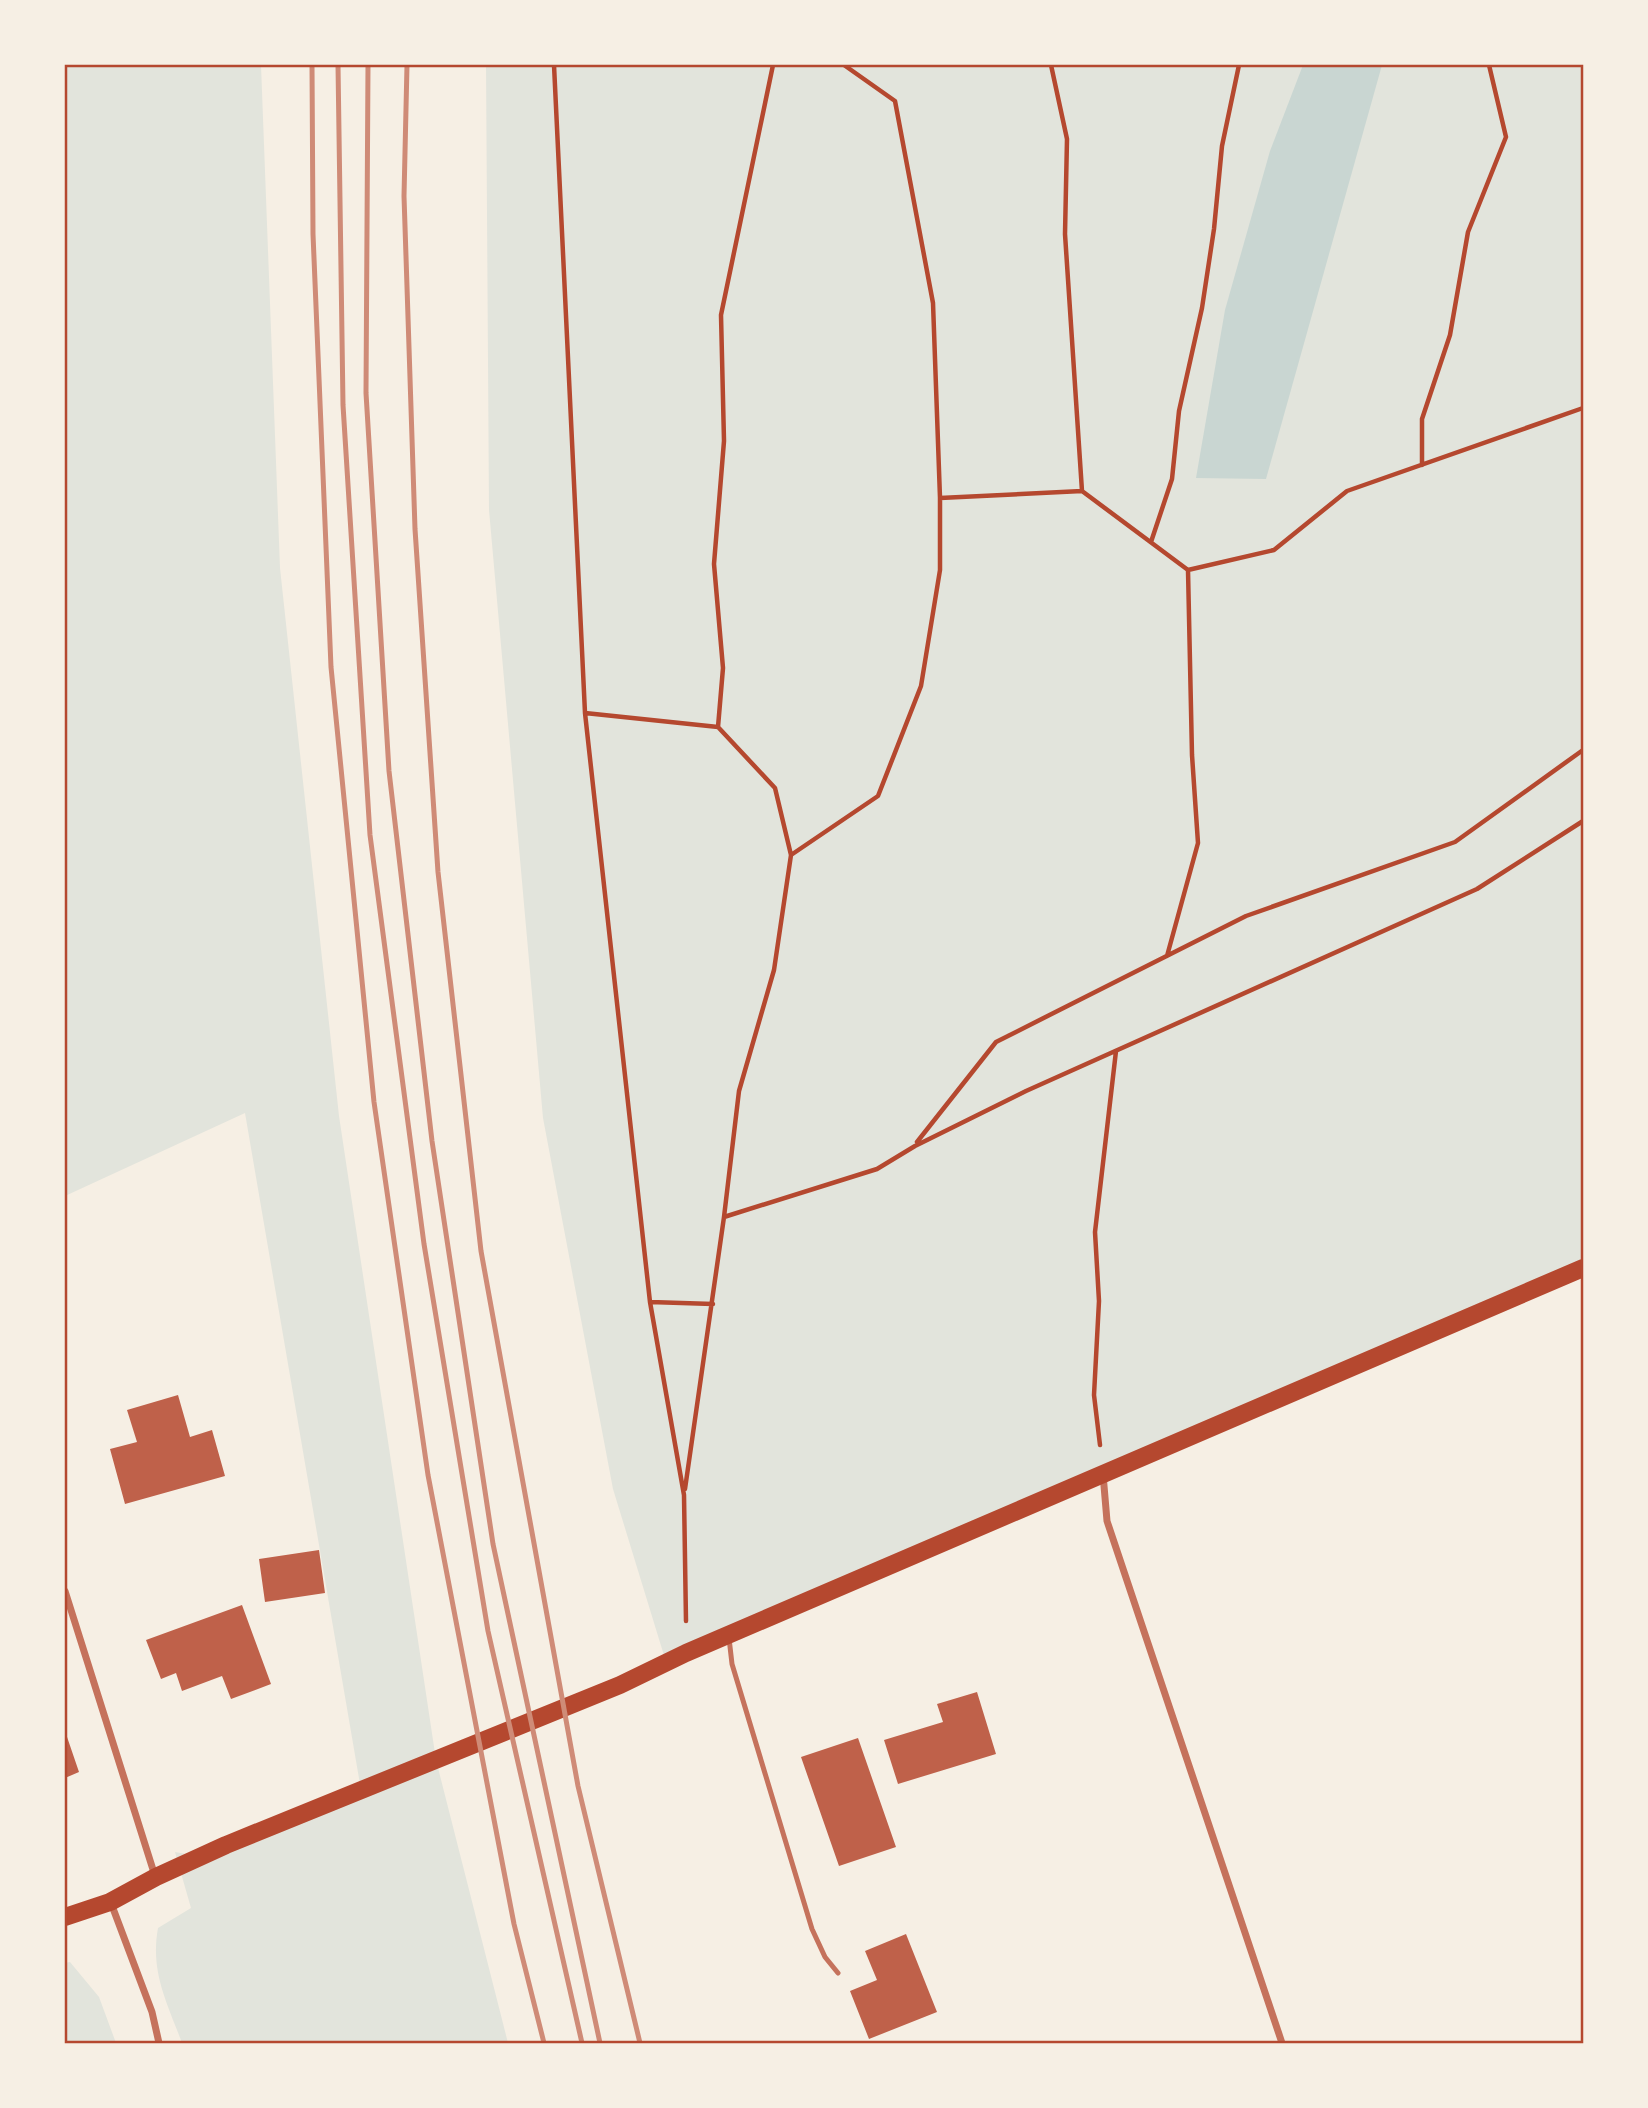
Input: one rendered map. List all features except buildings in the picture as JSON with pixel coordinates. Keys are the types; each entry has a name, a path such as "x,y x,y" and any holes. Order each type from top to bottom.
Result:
{"main road":[{"path":"65,1917 110,1902 156,1877 270,1826 620,1685 686,1653 1583,1268"}],"street":[{"path":"1103,1474 1107,1521 1282,2043"},
{"path":"65,1591 156,1877"},
{"path":"110,1902 152,2012 159,2043"}],"lane":[{"path":"728,1635 732,1664 812,1929 825,1957 838,1973"}],"path":[{"path":"554,65 585,713 650,1302 684,1495 686,1653"},
{"path":"718,727 723,668 714,564 724,441 721,315 774,65"},
{"path":"791,855 878,796 921,686 940,570 933,303 895,102 844,65"},
{"path":"1051,65 1067,139 1065,234 1082,491"},
{"path":"1151,542 1172,479 1180,411 1208,268 1222,146 1239,65"},
{"path":"1422,466 1422,419 1450,335 1468,232 1506,137 1489,65"},
{"path":"1188,570 1274,550 1347,491 1583,408"},
{"path":"940,498 1082,491 1188,570"},
{"path":"1167,956 1198,843 1192,755 1188,570"},
{"path":"585,713 718,727 775,788 791,855 774,970 739,1091 713,1304 684,1495"},
{"path":"915,1146 996,1042 1246,916 1455,842 1583,750"},
{"path":"724,1217 877,1169 915,1146 1116,1051 1477,889 1583,821"},
{"path":"1103,1474 1094,1395 1098,1301 1095,1232 1116,1051"},
{"path":"650,1302 713,1304"}],"shaded area":[{"path":"65,65 261,65 280,568 339,1116 436,1760 508,2043 182,2043 161,1987 156,1959 158,1928 191,1908 175,1852 203,1857 361,1790 245,1113 65,1196"},
{"path":"486,65 1583,65 1583,1268 666,1662 613,1489 543,1118 489,510"},
{"path":"1303,65 1382,65 1266,479 1196,478 1225,310 1270,151"},
{"path":"70,1962 99,1997 116,2043 65,2043 65,1963"}],"railway":[{"path":"312,65 313,234 331,667 374,1102 428,1475 514,1924 544,2043"},
{"path":"338,65 343,405 370,835 424,1244 488,1631 582,2043"},
{"path":"368,65 366,393 389,771 432,1141 493,1544 600,2043"},
{"path":"407,65 404,196 415,529 438,872 481,1251 578,1786 640,2043"}]}
